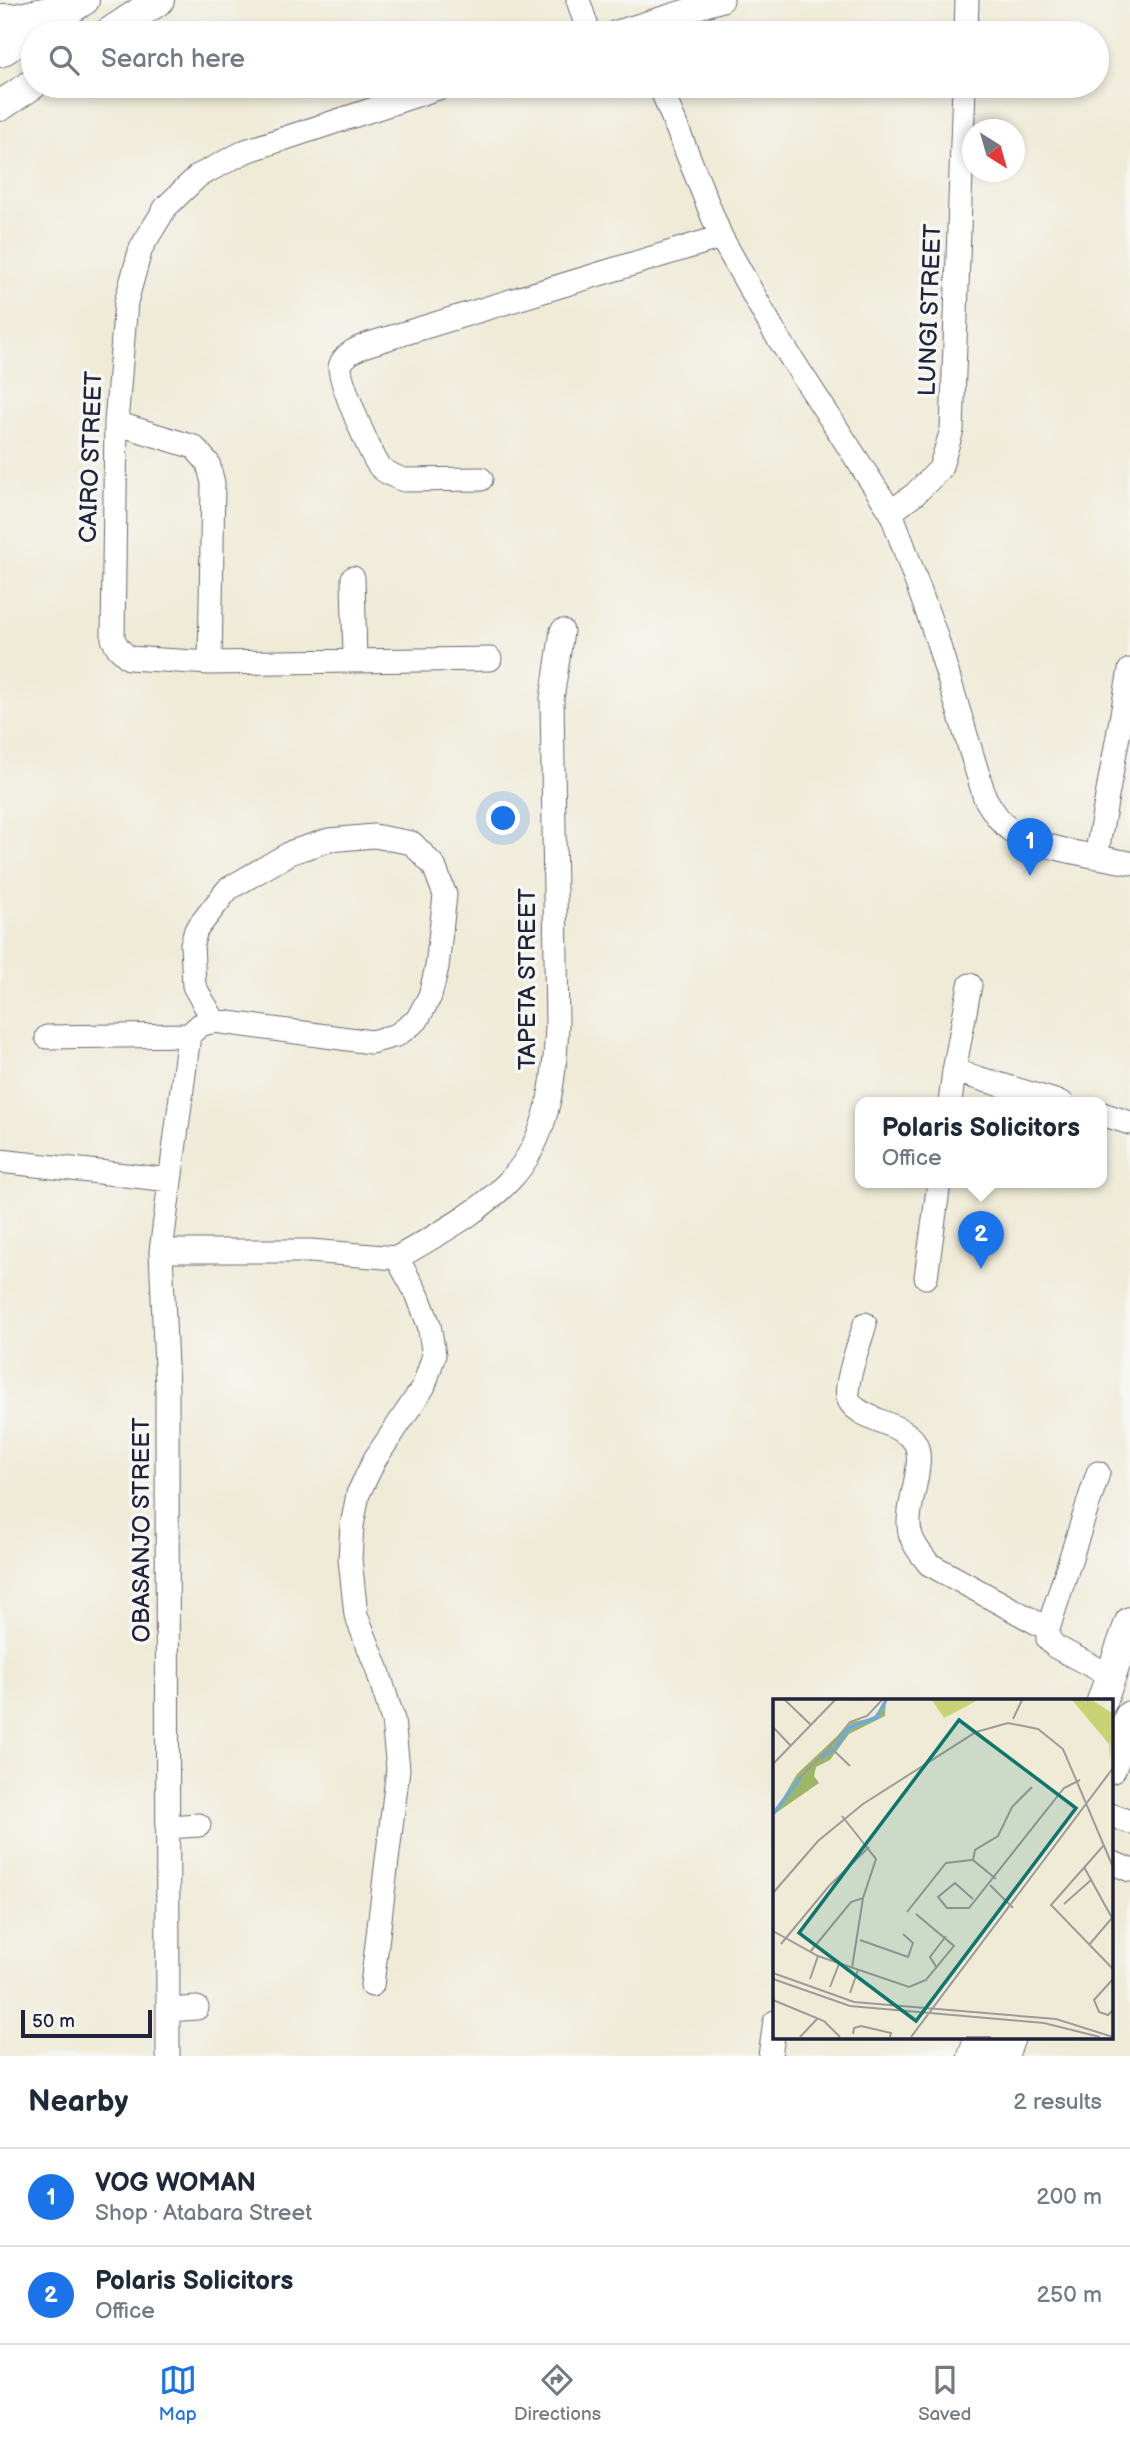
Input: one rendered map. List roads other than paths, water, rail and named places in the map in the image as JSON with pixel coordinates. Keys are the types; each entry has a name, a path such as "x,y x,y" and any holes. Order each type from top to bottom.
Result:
{"main road":[{"path":"127,21 159,0"},
{"path":"0,19 16,19 79,3"},
{"path":"50,21 79,3"},
{"path":"0,52 21,39"},
{"path":"0,106 21,91"},
{"path":"1107,1689 1130,1622"},
{"path":"1119,1761 1130,1716"},
{"path":"973,2056 980,2038"},
{"path":"1003,2056 1010,2038"}],"street":[{"path":"578,0 585,21"},
{"path":"664,21 722,0"},
{"path":"966,21 967,0"},
{"name":"CAIRO STREET","path":"407,98 246,151 198,176 166,207 141,248 126,302 116,423 113,639 129,658 210,663 491,659"},
{"path":"665,98 721,237 775,333 891,512 936,636 985,798 996,816 1013,832 1054,847 1130,863"},
{"name":"LUNGI STREET","path":"891,512 915,494 940,468 951,430 964,98"},
{"path":"481,479 404,480 391,476 378,466 342,383 340,368 344,359 356,349 369,344 721,237"},
{"path":"116,423 194,447 208,463 213,484 210,663"},
{"path":"353,578 355,661"},
{"name":"TAPETA STREET","path":"397,1258 467,1217 510,1181 530,1151 546,1115 555,1074 557,1024 552,699 562,631"},
{"path":"1096,856 1128,696 1130,670"},
{"path":"47,1037 189,1035 200,1025 214,1021 370,1041 397,1035 418,1020 430,996 445,895 434,866 412,843 374,836 329,840 292,852 228,889 196,930 192,944 194,986 214,1021"},
{"path":"951,1097 970,985"},
{"name":"OBASANJO STREET","path":"168,2056 167,1390 161,1251 189,1035"},
{"path":"954,1071 1042,1097"},
{"path":"1107,1116 1130,1123"},
{"path":"0,1161 170,1181"},
{"path":"926,1277 938,1188"},
{"path":"161,1251 310,1251 397,1258 418,1296 429,1325 434,1355 424,1386 375,1460 358,1494 352,1526 351,1559 356,1615 377,1668 393,1720 398,1769 372,1985"},
{"path":"865,1324 848,1386 848,1398 854,1408 913,1438 919,1451 909,1526 915,1547 929,1564 1048,1629"},
{"path":"1098,1474 1048,1629 1048,1639 1107,1689"},
{"path":"1112,1815 1130,1822"},
{"path":"167,1826 199,1825"},
{"path":"1112,1863 1130,1870"},
{"path":"168,2010 197,2008"},
{"path":"770,2056 773,2036"}],"place":[{"name":"VOG WOMAN","path":"1030,876"},
{"name":"Polaris Solicitors","path":"981,1269"}]}
